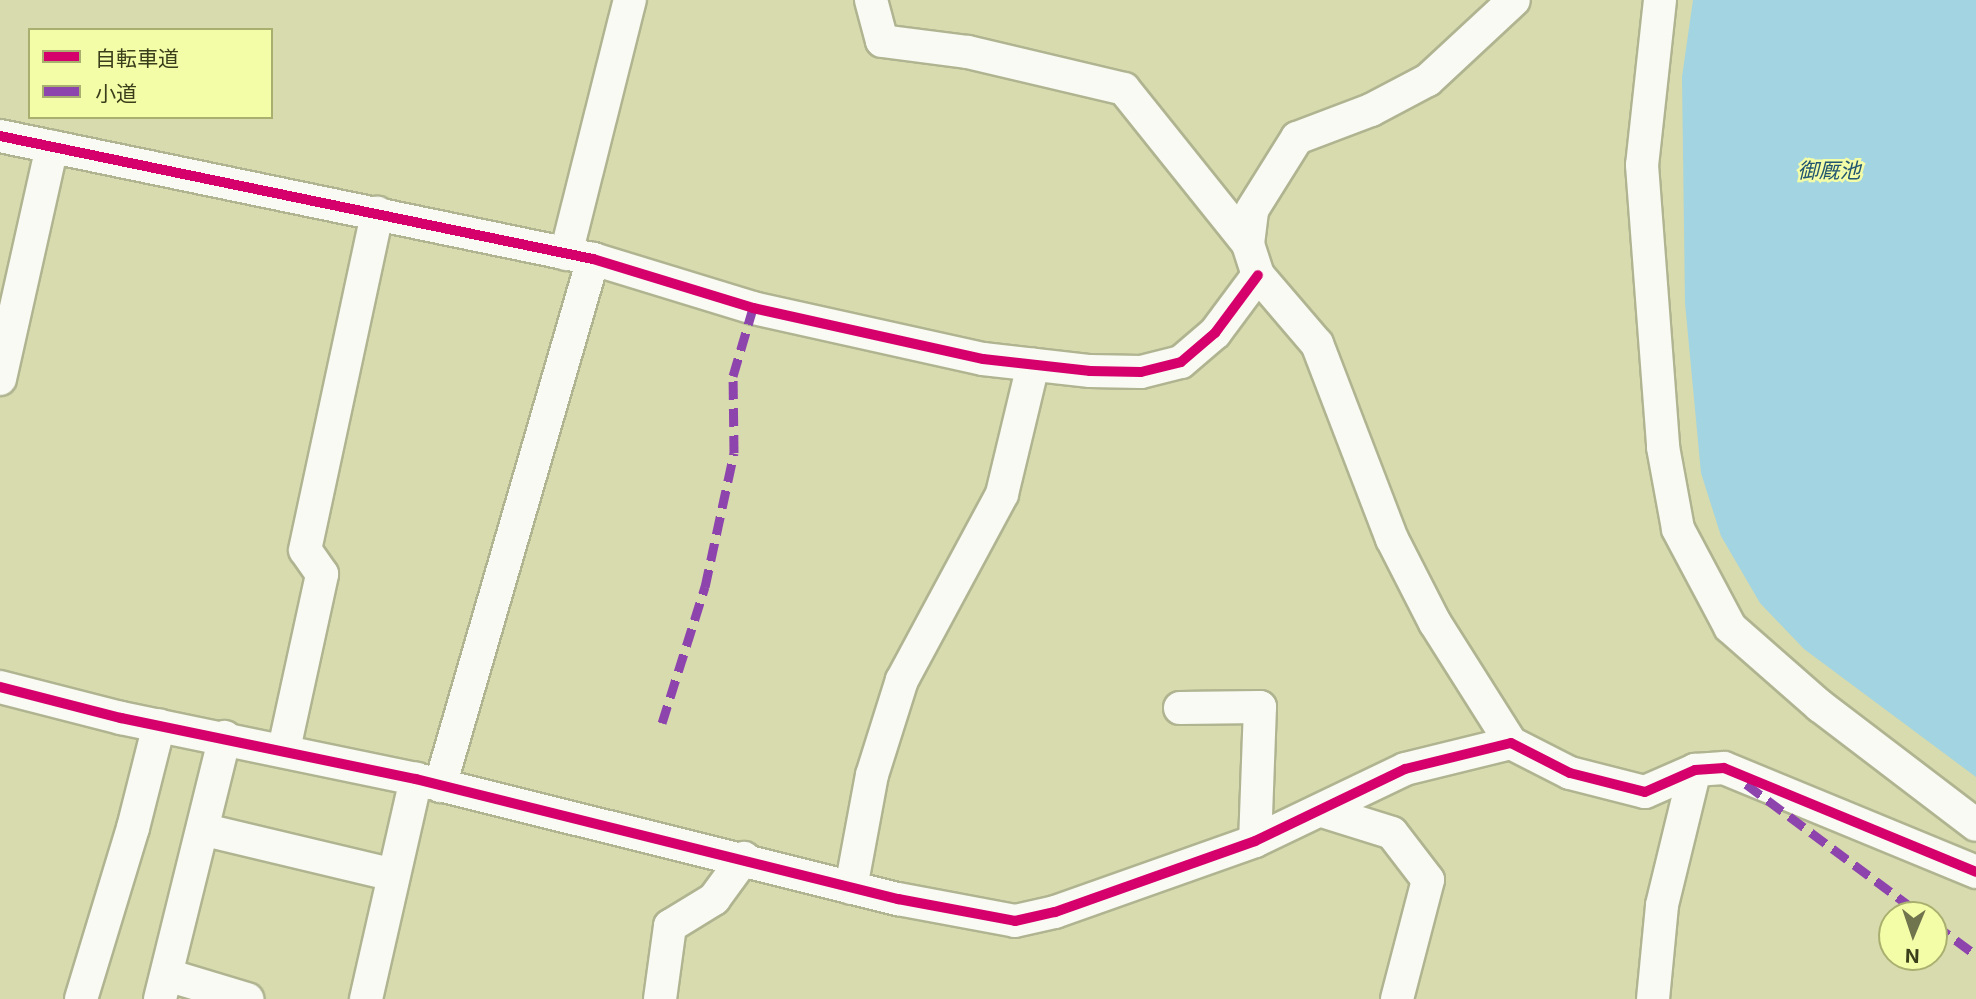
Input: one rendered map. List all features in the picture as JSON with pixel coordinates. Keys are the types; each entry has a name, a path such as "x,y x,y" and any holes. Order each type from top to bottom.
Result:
{"street":[{"path":"366,999 394,875 428,783 579,257 630,0"},
{"path":"871,0 882,41 968,52 1124,89 1248,244 1258,275 1317,344 1392,540 1435,623 1511,743 1570,773 1645,792 1695,770 1724,768 1761,780 1844,821 1976,872"},
{"path":"1248,244 1252,210 1297,138 1371,110 1428,80 1514,0"},
{"path":"1660,0 1643,165 1663,447 1678,529 1730,626 1820,706 1976,825"},
{"path":"0,136 579,257 753,307 983,359 1033,365 1141,372 1181,362 1215,333 1258,275"},
{"path":"0,379 52,147"},
{"path":"284,748 322,574 304,550 377,213"},
{"path":"850,888 872,775 902,680 1002,494 1033,365"},
{"path":"0,687 159,725 284,748 744,858 850,888 974,917 1016,921 1055,912 1255,841 1405,769 1511,743"},
{"path":"1180,708 1260,707 1255,841"},
{"path":"81,999 133,828 159,725"},
{"path":"225,737 205,830 163,987 247,999"},
{"path":"1653,999 1662,905 1695,770"},
{"path":"1322,811 1392,833 1428,880 1397,999"},
{"path":"205,830 394,875"},
{"path":"660,999 670,926 714,900 744,858"}],"water":[{"name":"御厩池","path":"1693,0 1976,0 1976,777 1804,649 1760,603 1721,536 1701,473 1685,303 1682,77"}],"marked path":[{"path":"662,723 705,587 734,453 733,376 753,308"},
{"path":"1746,784 1903,901"},
{"path":"1948,934 1976,955"}],"cycle path":[{"path":"0,136 593,259 753,308 983,359 1090,371 1141,372 1181,362 1215,333 1258,275"},
{"path":"0,687 121,718 416,779 898,899 1015,921 1055,912 1255,841 1405,769 1511,743 1570,773 1645,792 1695,770 1724,768 1976,872"}]}
